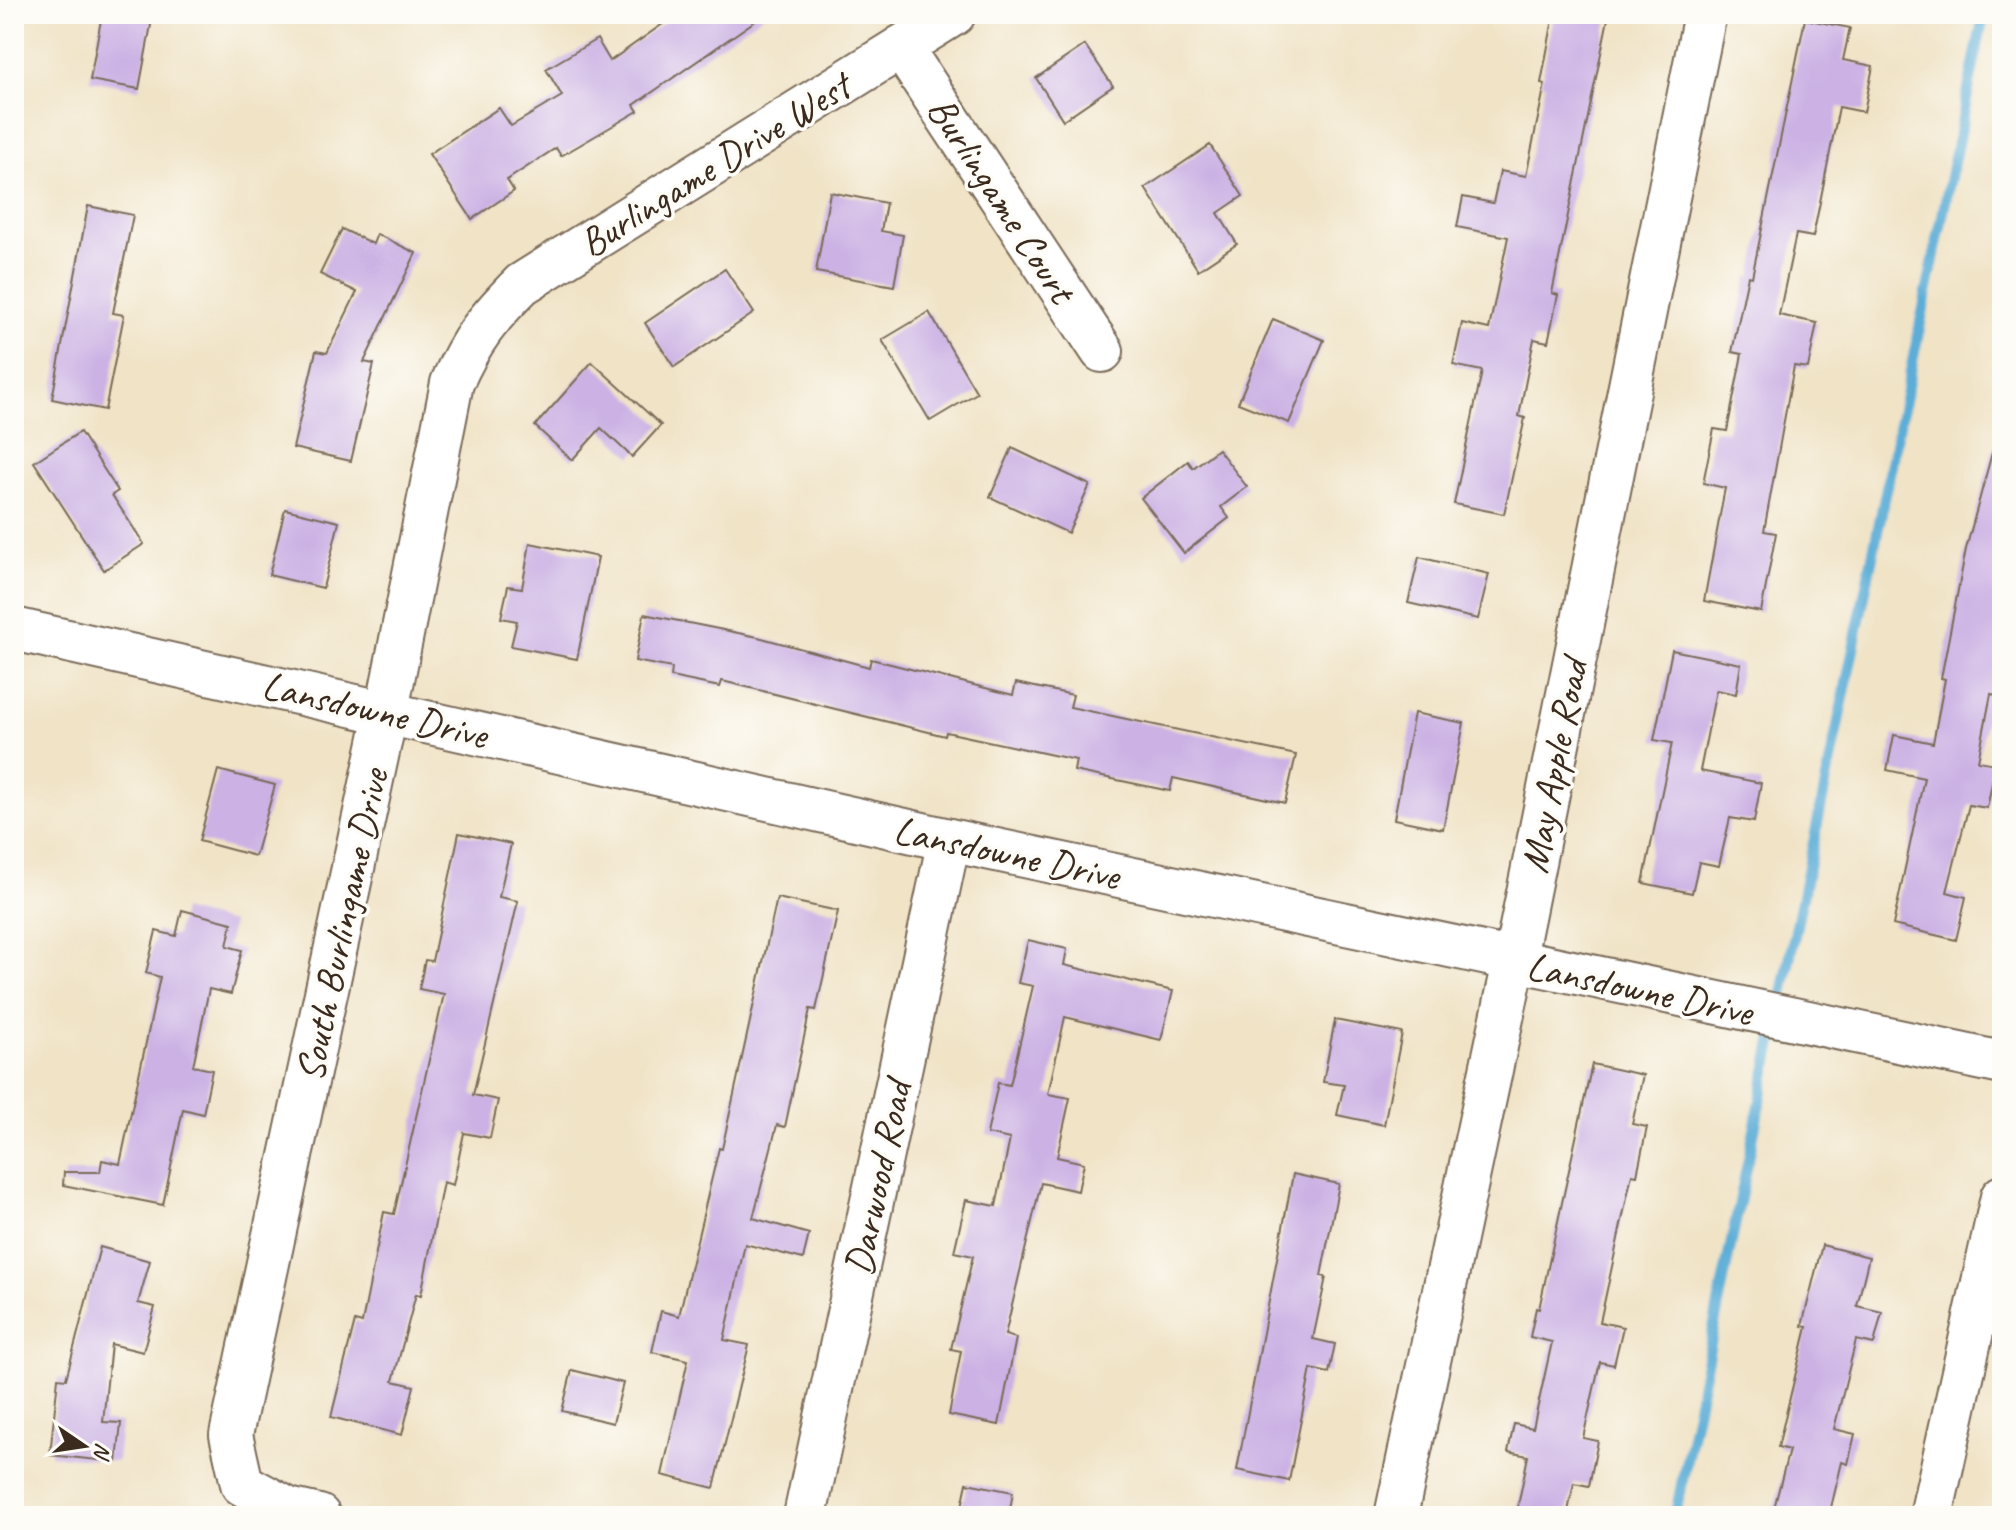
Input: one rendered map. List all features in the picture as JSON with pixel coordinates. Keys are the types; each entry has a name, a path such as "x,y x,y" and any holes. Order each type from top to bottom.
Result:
{"street":[{"name":"Burlingame Drive West","path":"483,323 522,284 954,14"},
{"name":"May Apple Road","path":"1396,1516 1514,962 1705,14"},
{"name":"Burlingame Court","path":"901,47 1102,351"},
{"name":"South Burlingame Drive","path":"319,1516 288,1509 242,1484 231,1435 387,710 452,383 483,323"},
{"name":"Lansdowne Drive","path":"14,629 387,710 949,840 2002,1063"},
{"name":"Darwood Road","path":"805,1516 949,840"},
{"path":"1931,1516 2002,1197"}],"building":[{"path":"102,14 153,14 139,89 90,80"},
{"path":"677,14 765,14 634,105 638,111 561,156 556,148 507,180 514,191 472,219 429,154 499,108 511,126 562,96 546,69 597,39 610,61"},
{"path":"1554,14 1609,14 1552,293 1558,295 1548,342 1534,339 1519,416 1525,418 1504,514 1454,504 1482,371 1453,365 1462,323 1489,329 1508,237 1457,227 1463,197 1493,203 1500,171 1526,176 1545,84 1541,83"},
{"path":"1805,19 1850,28 1843,60 1873,66 1864,112 1839,107 1813,237 1796,234 1779,315 1817,323 1808,368 1794,366 1764,531 1776,533 1761,612 1704,601 1725,488 1703,483 1714,429 1727,431 1742,354 1732,352 1748,276 1752,277"},
{"path":"1085,45 1113,86 1063,120 1036,78"},
{"path":"1210,145 1243,196 1218,213 1237,244 1198,270 1145,188"},
{"path":"830,192 886,203 881,231 903,235 894,286 816,272"},
{"path":"88,206 133,215 113,313 124,315 105,410 52,399"},
{"path":"342,229 373,244 377,234 416,253 364,362 374,364 351,461 293,448 316,351 327,353 357,292 320,274"},
{"path":"725,269 754,313 674,367 645,323"},
{"path":"929,312 977,393 930,421 882,340"},
{"path":"1273,319 1324,340 1289,423 1238,403"},
{"path":"592,362 661,425 632,457 601,428 572,460 535,426"},
{"path":"80,432 118,491 112,495 144,544 104,570 34,462"},
{"path":"1012,448 1090,485 1068,533 990,497"},
{"path":"1218,449 1247,487 1221,507 1229,518 1184,553 1141,498 1188,461 1193,468"},
{"path":"1993,449 2002,450 2002,696 1991,694 1978,761 1996,764 1987,808 1969,805 1947,892 1966,897 1956,940 1893,925 1924,778 1887,770 1894,735 1933,743 1945,679 1941,678 1966,549"},
{"path":"285,509 339,522 323,588 269,575"},
{"path":"530,543 598,557 577,659 511,646 517,621 501,618 508,586 522,588"},
{"path":"1419,557 1489,574 1478,619 1408,603"},
{"path":"644,614 758,637 869,667 871,659 1013,695 1016,683 1073,695 1070,707 1296,755 1285,803 1173,778 1170,791 1074,771 1076,760 946,732 945,736 722,681 720,687 671,677 672,668 635,661"},
{"path":"1672,650 1741,664 1736,694 1716,690 1700,771 1761,783 1754,822 1730,818 1719,866 1699,862 1692,893 1643,883 1672,743 1654,740"},
{"path":"1414,713 1464,723 1443,829 1394,819"},
{"path":"218,770 275,785 255,856 199,841"},
{"path":"459,833 511,844 499,897 518,901 473,1095 498,1100 490,1138 464,1133 453,1185 443,1182 421,1295 416,1294 393,1381 414,1386 402,1435 331,1417 355,1321 362,1323 384,1212 394,1214 444,994 419,989 425,960 432,961"},
{"path":"777,898 838,911 816,1010 810,1009 785,1127 777,1125 753,1218 809,1234 803,1259 745,1244 724,1340 749,1345 714,1488 662,1475 688,1360 652,1352 661,1311 679,1316 719,1148 722,1149"},
{"path":"182,910 232,923 227,946 242,950 231,994 209,989 193,1066 212,1070 203,1114 183,1109 163,1205 63,1185 64,1172 100,1172 102,1160 120,1164 160,977 146,973 156,931 176,936"},
{"path":"1028,940 1067,949 1064,965 1173,991 1161,1040 1065,1017 1048,1094 1070,1098 1057,1157 1084,1163 1078,1191 1041,1183 1005,1335 1016,1338 999,1425 949,1415 961,1351 951,1349 973,1256 954,1252 966,1200 996,1206 1010,1139 987,1134 998,1083 1010,1085 1033,986 1018,983"},
{"path":"1335,1020 1402,1033 1384,1125 1337,1115 1344,1085 1323,1082"},
{"path":"1592,1064 1643,1075 1632,1124 1647,1127 1637,1175 1632,1174 1600,1322 1623,1327 1614,1365 1600,1362 1583,1438 1598,1441 1589,1486 1574,1483 1567,1516 1516,1516 1528,1456 1508,1452 1514,1424 1533,1428 1552,1342 1530,1337 1536,1308 1539,1309"},
{"path":"1293,1174 1339,1184 1321,1276 1326,1277 1313,1339 1335,1344 1329,1373 1311,1369 1289,1481 1237,1470"},
{"path":"1822,1245 1869,1257 1857,1306 1882,1312 1874,1344 1856,1340 1834,1429 1855,1434 1848,1464 1842,1462 1829,1516 1772,1516 1789,1450 1778,1447 1807,1327 1802,1326"},
{"path":"100,1247 150,1261 138,1303 155,1307 143,1352 111,1344 103,1422 121,1423 117,1462 50,1455 58,1378 66,1379"},
{"path":"572,1370 623,1383 613,1423 562,1411"},
{"path":"967,1483 1013,1492 1009,1516 960,1516"}],"waterway":[{"path":"1675,1516 1984,14"}]}
